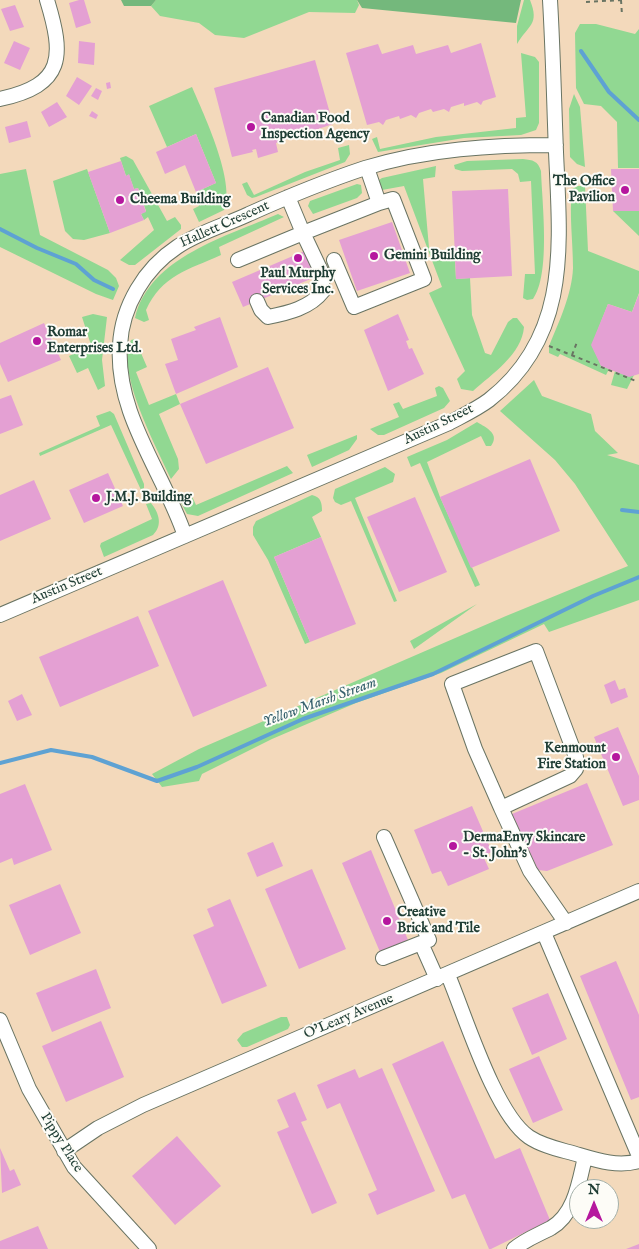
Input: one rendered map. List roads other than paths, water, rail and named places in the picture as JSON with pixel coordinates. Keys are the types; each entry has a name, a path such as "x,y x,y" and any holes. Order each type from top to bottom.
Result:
{"street":[{"path":"0,99 23,94 36,87 47,78 55,65 58,52 58,38 47,0"},
{"name":"Austin Street","path":"0,615 464,414 488,400 504,385 530,355 538,341 548,318 559,268 550,0"},
{"name":"Hallett Crescent","path":"185,536 124,395 121,379 120,343 128,307 147,276 160,260 176,247 288,197 367,168 462,149 556,146"},
{"path":"367,168 379,203"},
{"path":"257,301 261,310 268,317 286,314 306,305 316,299 323,291 321,271 302,233 288,197"},
{"path":"238,260 302,233 393,199 424,279 354,307 334,260"},
{"path":"500,808 570,776 576,769 576,757 571,742 536,651 452,684 475,749 500,808 530,871 566,923"},
{"path":"383,958 429,940 384,837"},
{"name":"O'Leary Avenue","path":"64,1151 98,1128 143,1105 639,891"},
{"path":"544,933 639,1156"},
{"path":"421,943 442,977 504,1108 518,1128 540,1144 585,1157 616,1164 639,1161"},
{"name":"Pippy Place","path":"0,1020 29,1089 64,1151 98,1195 149,1249"},
{"path":"514,1249 524,1241 562,1221 573,1201 585,1157"}],"waterway":[{"path":"581,51 609,92 639,120"},
{"path":"0,229 37,248 76,264 94,280 113,289"},
{"path":"622,510 639,512"},
{"name":"Yellow Marsh Stream","path":"0,763 51,750 92,757 157,781 197,767 303,719 433,674 593,596 639,577"}],"place":[{"name":"Canadian Food Inspection Agency","path":"251,127"},
{"name":"The Office Pavilion","path":"625,190"},
{"name":"Cheema Building","path":"120,200"},
{"name":"Gemini Building","path":"374,256"},
{"name":"Paul Murphy Services Inc.","path":"298,258"},
{"name":"Romar Enterprises Ltd.","path":"37,341"},
{"name":"J.M.J. Building","path":"96,498"},
{"name":"Kenmount Fire Station","path":"616,757"},
{"name":"DermaEnvy Skincare - St. John's","path":"453,846"},
{"name":"Creative Brick and Tile","path":"387,921"}]}
